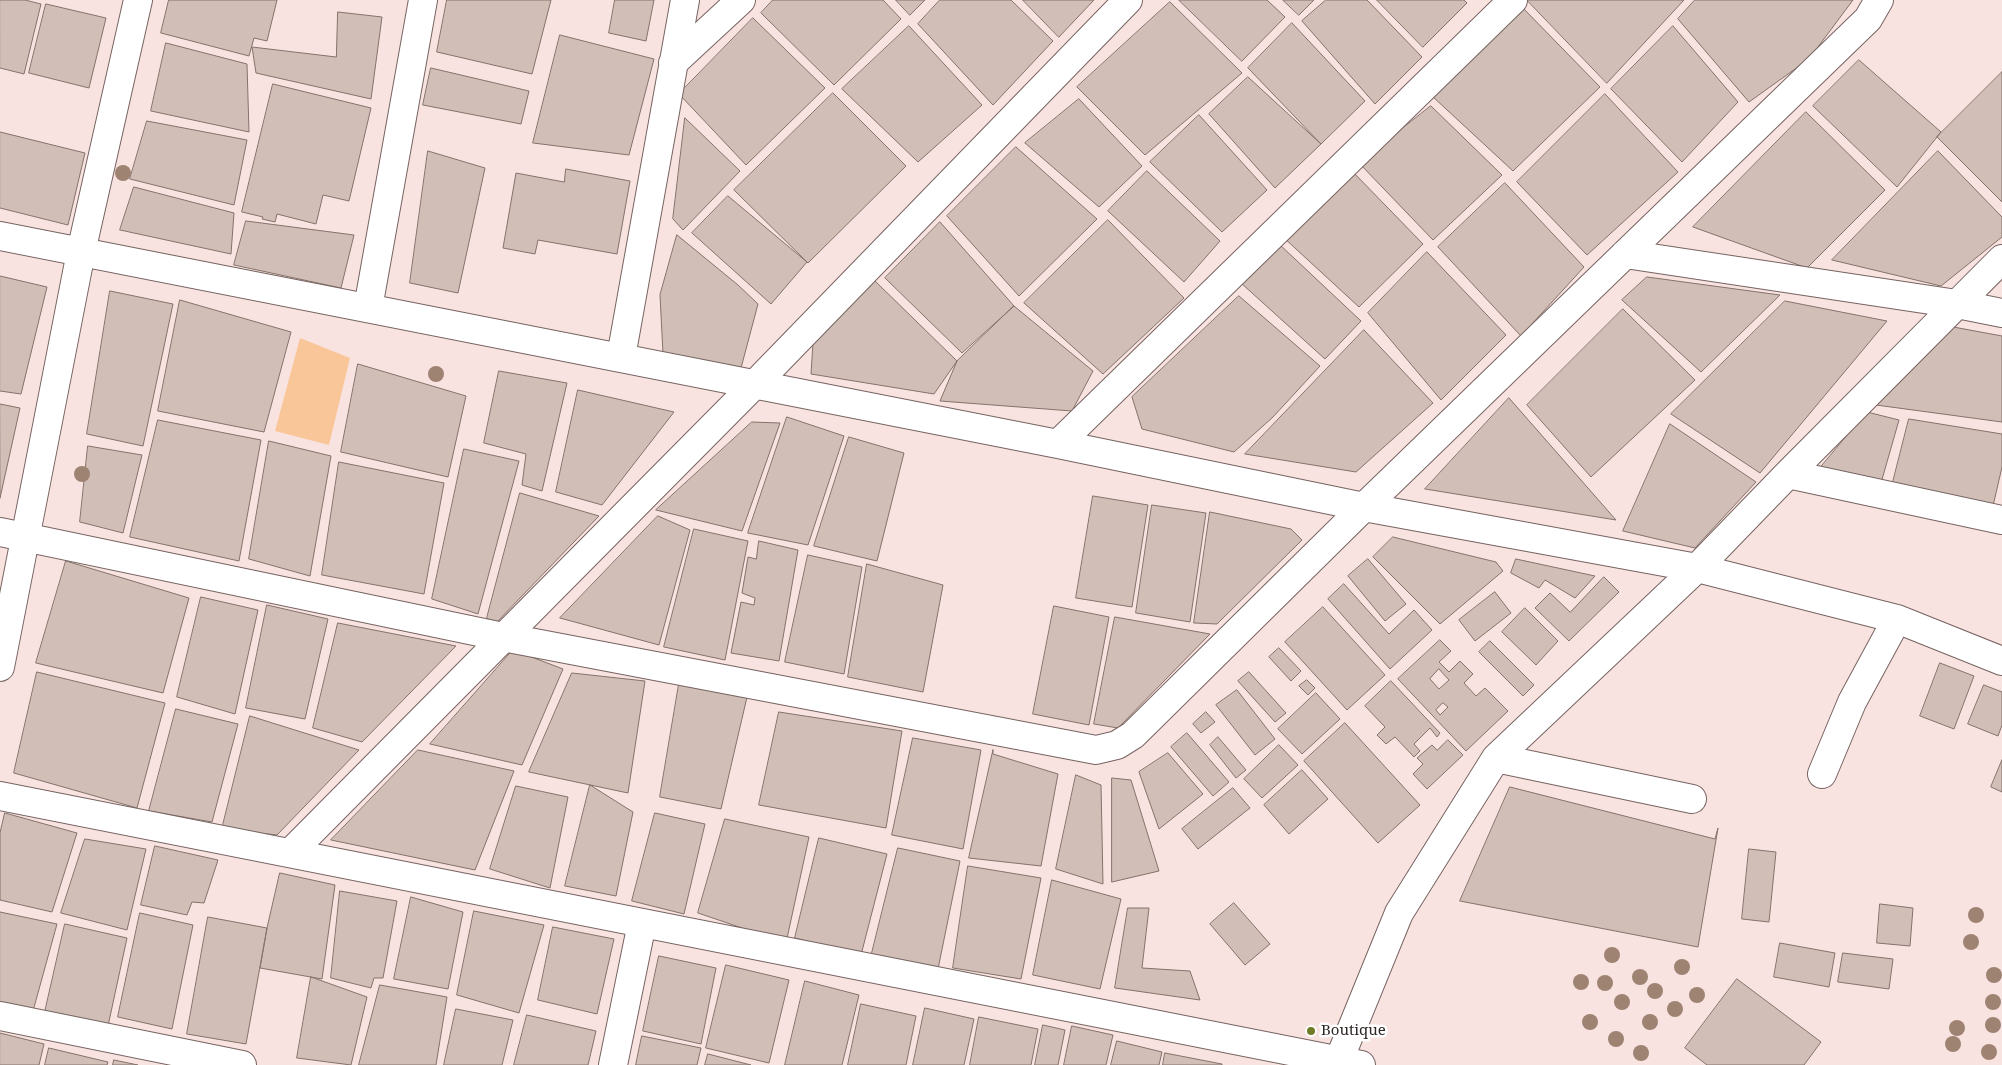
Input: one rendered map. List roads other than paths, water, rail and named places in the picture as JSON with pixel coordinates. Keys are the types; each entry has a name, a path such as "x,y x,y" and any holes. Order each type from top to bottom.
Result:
{"street":[{"path":"0,667 13,534 81,252 138,0"},
{"path":"368,308 423,0"},
{"path":"621,358 685,0"},
{"path":"673,63 741,0"},
{"path":"290,853 755,384 1128,0"},
{"path":"1058,444 1513,0"},
{"path":"13,534 503,637 1096,750 1117,745 1133,735 1364,507 1868,19 1879,0"},
{"path":"0,236 1058,444 1364,507 1697,568 1897,619 2002,661"},
{"path":"1625,254 1956,304 2002,313"},
{"path":"0,796 1346,1063 1399,913 1496,758 1697,568 2002,258"},
{"path":"1788,474 2002,520"},
{"path":"1822,774 1852,702 1897,619"},
{"path":"1496,758 1692,799"},
{"path":"613,1065 642,923"},
{"path":"0,1016 242,1065"}],"place":[{"name":"Boutique","path":"1311,1031"}]}
